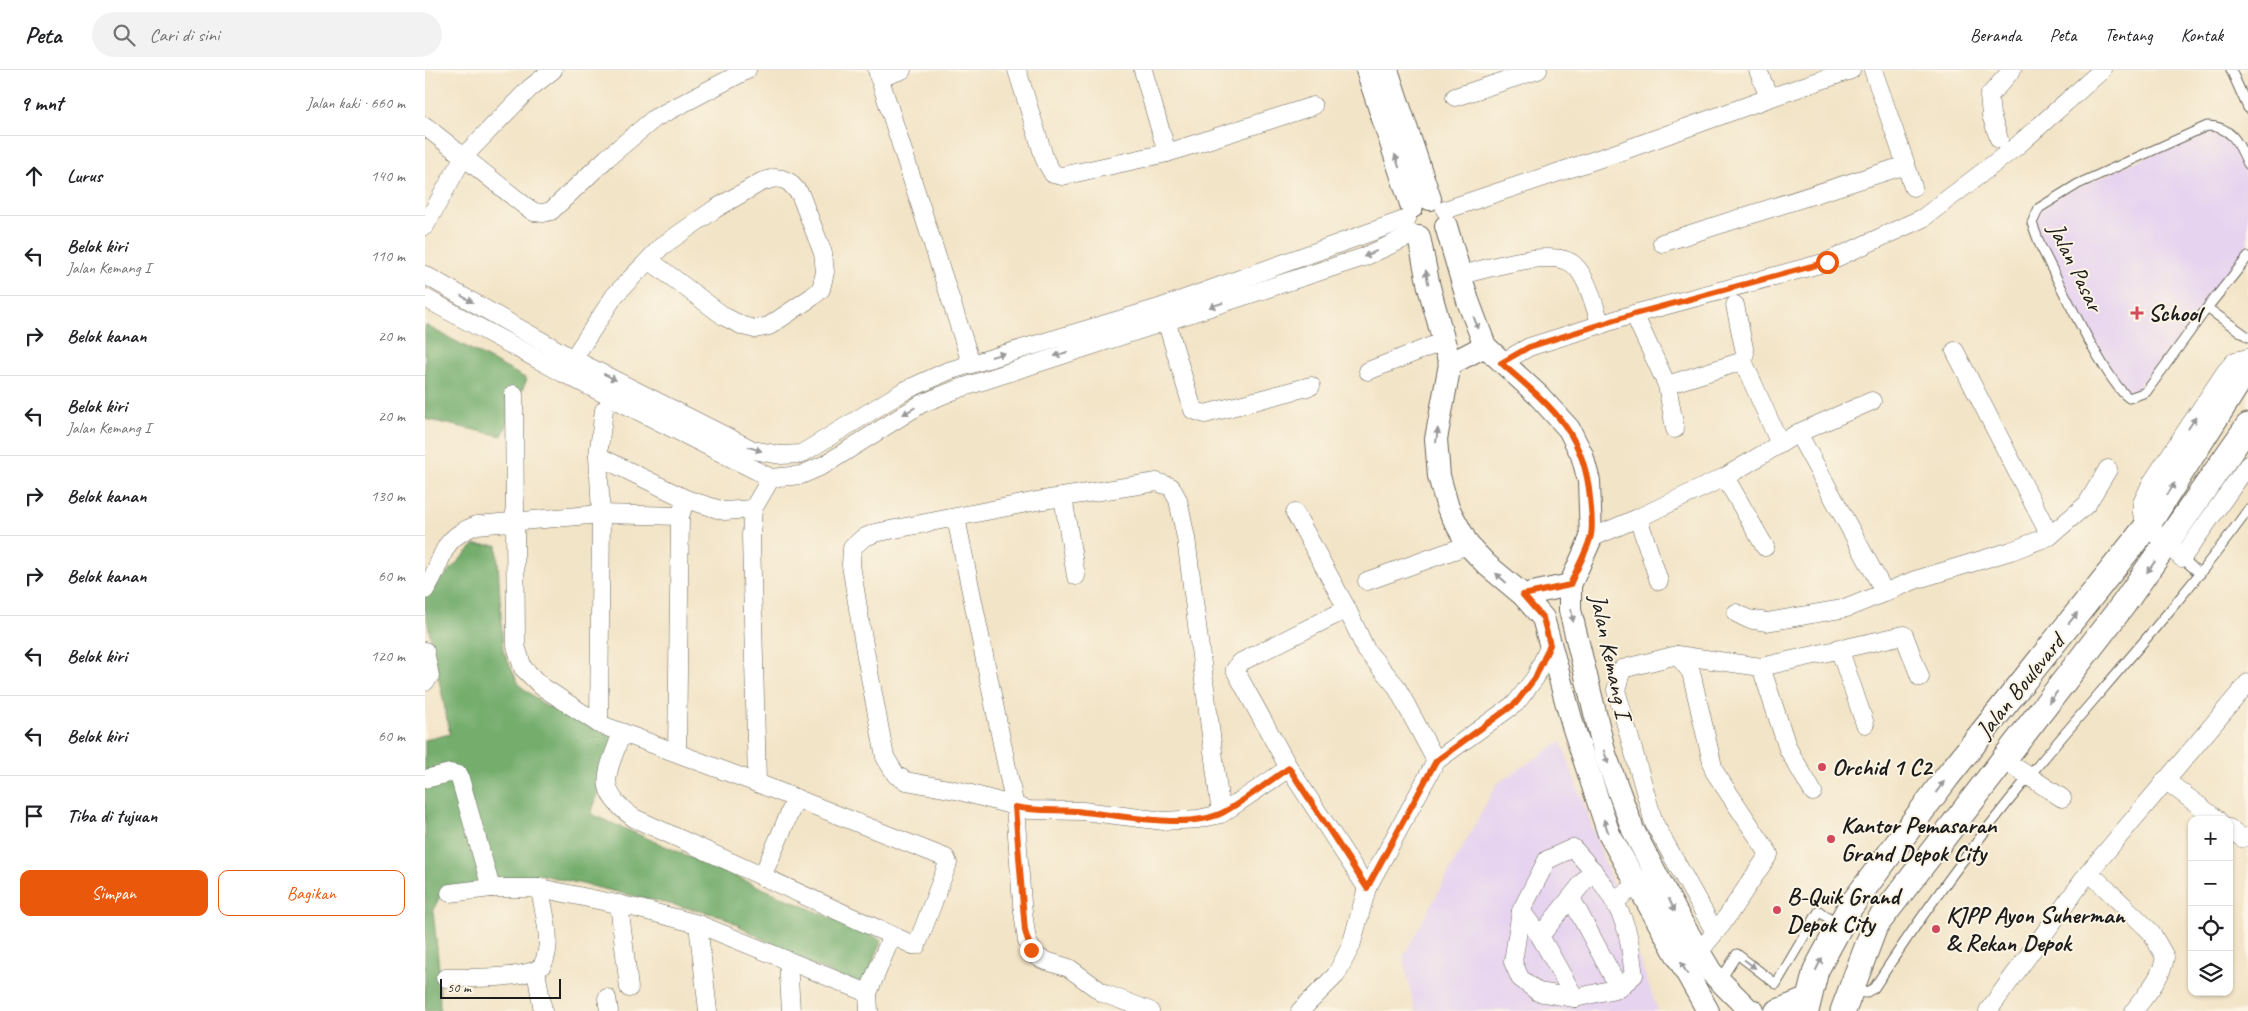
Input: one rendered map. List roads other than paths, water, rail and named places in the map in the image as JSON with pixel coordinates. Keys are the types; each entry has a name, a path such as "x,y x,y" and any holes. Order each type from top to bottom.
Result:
{"main road":[{"name":"Jalan Boulevard","path":"1807,1005 1816,970 1850,907 1947,777 2147,526 2248,368"},
{"name":"Jalan Boulevard","path":"1847,1000 1875,926 2123,605 2175,551 2248,426"}],"street":[{"path":"425,226 464,156 530,88 553,70"},
{"path":"425,126 525,206 534,212 543,213 559,205 607,158 655,118 747,70"},
{"path":"902,70 878,74 971,363"},
{"path":"1017,70 1045,160 1053,174 1062,176 1167,153 1313,106"},
{"path":"1143,70 1167,153"},
{"name":"Jalan Kemang I","path":"1367,70 1425,219 1461,275 1485,346 1538,396 1569,429 1582,455 1589,481 1591,538 1570,585 1570,610 1605,754 1633,830 1699,952 1711,972 1749,1010 1753,1011"},
{"name":"Jalan Kemang I","path":"1387,70 1425,219 1429,287 1450,364 1436,439 1439,466 1448,508 1468,545 1493,571 1523,595 1543,618 1573,726 1609,834 1708,1011"},
{"path":"1455,97 1538,70"},
{"path":"1758,70 1769,98"},
{"path":"425,298 568,366 753,450 781,455 801,454 904,391 971,363 1164,314 1364,257 1425,219 1851,70"},
{"path":"1873,70 1913,187"},
{"path":"1999,139 1991,115 1989,96 2012,70"},
{"path":"1501,363 1529,347 1634,314 1827,262 1923,218 2017,146 2102,70"},
{"path":"1662,243 1906,165"},
{"path":"568,366 615,295 662,246 715,208 761,182 775,178 789,182 800,194 823,253 825,272 821,289 812,297 769,326 755,329 743,326 725,317 649,260"},
{"path":"1461,275 1534,259 1565,259 1575,266 1584,281 1601,325"},
{"path":"425,275 568,366 771,478 801,475 824,465 921,404 1164,314"},
{"path":"1735,305 1745,353 1743,361 1780,444"},
{"path":"1164,314 1193,410 1197,413 1205,414 1311,386"},
{"path":"1634,314 1667,385 1675,428"},
{"path":"1367,370 1444,341"},
{"path":"1450,364 1485,346"},
{"path":"1955,351 2050,536"},
{"path":"2248,358 2235,361 2226,371 2153,482 2142,503 2142,513 2147,526 2175,551 2248,465"},
{"path":"1667,385 1743,361"},
{"path":"514,394 516,646 523,668 541,686 599,724 623,732 677,752 796,798 948,861 917,945 889,943 762,877 634,818 617,806 607,788 607,779 623,732"},
{"path":"1591,538 1725,477 1798,434 1873,401"},
{"path":"599,724 601,514 598,456 603,410"},
{"path":"1798,434 1885,593"},
{"path":"598,456 686,499 724,511 753,510"},
{"path":"1735,612 1748,619 1767,622 1847,608 1915,580 2011,551 2050,536 2087,504 2108,469"},
{"path":"1725,477 1765,547"},
{"path":"757,783 751,536 753,510 771,478"},
{"path":"1221,814 1188,547 1175,493 1171,487 1157,482 1063,497 875,533 863,538 852,548 851,565 884,752 891,768 905,781 960,791 1029,810 1083,811 1164,821 1198,819 1221,814 1289,768"},
{"path":"1063,497 1076,576"},
{"path":"677,752 680,516 686,499"},
{"path":"1295,513 1347,609 1366,650 1396,686 1436,761"},
{"path":"425,590 448,542 466,529 477,525 601,514 680,516"},
{"path":"956,518 1015,807 1025,931 1031,950 1043,960 1069,968 1103,993 1150,1011"},
{"path":"1638,518 1659,581"},
{"path":"1367,581 1468,545"},
{"path":"1523,595 1570,585"},
{"path":"1347,609 1236,666 1235,670 1289,768 1367,888"},
{"path":"1722,924 1711,925 1654,823 1616,690 1622,669 1677,655 1761,667 1839,648 1904,635 1920,677"},
{"path":"1839,648 1865,724"},
{"path":"425,651 430,676 425,682"},
{"path":"1300,1011 1336,975 1340,968 1351,946 1367,888 1436,761 1516,703 1552,652"},
{"path":"1677,655 1691,672 1714,771 1769,854 1722,924 1699,952"},
{"path":"1761,667 1787,749 1813,792"},
{"path":"1988,1011 2089,872 2248,683"},
{"path":"1573,726 1597,718"},
{"path":"2004,760 2062,798"},
{"path":"425,779 450,773 459,774 491,888"},
{"path":"2165,780 2213,816"},
{"path":"762,877 796,798"},
{"path":"2233,831 2242,838 2248,837"},
{"path":"1573,848 1593,870 1614,902 1625,926 1634,975 1619,988 1575,998 1539,992 1520,978 1513,962 1521,912 1547,860 1573,848"},
{"path":"1540,936 1593,870"},
{"path":"1614,902 1655,871"},
{"path":"2089,872 2151,932 2165,957 2164,967 2156,981 2134,1011"},
{"path":"450,892 491,888 540,888 619,904 699,924 788,961 870,986"},
{"path":"445,978 497,976 536,971 542,966 547,947 547,932 540,888"},
{"path":"1571,898 1619,988"},
{"path":"619,904 629,988"},
{"path":"1521,912 1540,936 1575,998"},
{"path":"699,924 708,1011"},
{"path":"869,1011 870,986 889,943"},
{"path":"788,961 791,1011"},
{"path":"536,971 543,1011"},
{"path":"1776,1011 1807,1005"}],"lane":[{"path":"2231,70 2248,108"},
{"name":"Jalan Pasar","path":"2248,164 2232,134 2217,126 2207,126 2078,184 2039,208 2032,223 2040,245 2108,372 2122,393 2129,398 2146,392 2248,257"},
{"path":"2208,308 2248,337"},
{"path":"1847,1000 1874,988 1921,915 2030,776 2200,574 2248,510"},
{"path":"2175,551 2200,574"},
{"path":"1720,981 1737,954 1776,984 1819,911 1840,928"}],"place":[{"name":"School","path":"2137,313"},
{"name":"Orchid 1 C2","path":"1822,767"},
{"name":"Kantor Pemasaran Grand Depok City","path":"1831,839"},
{"name":"B-Quik Grand Depok City","path":"1777,910"},
{"name":"KJPP Ayon Suherman & Rekan Depok","path":"1936,929"}]}
